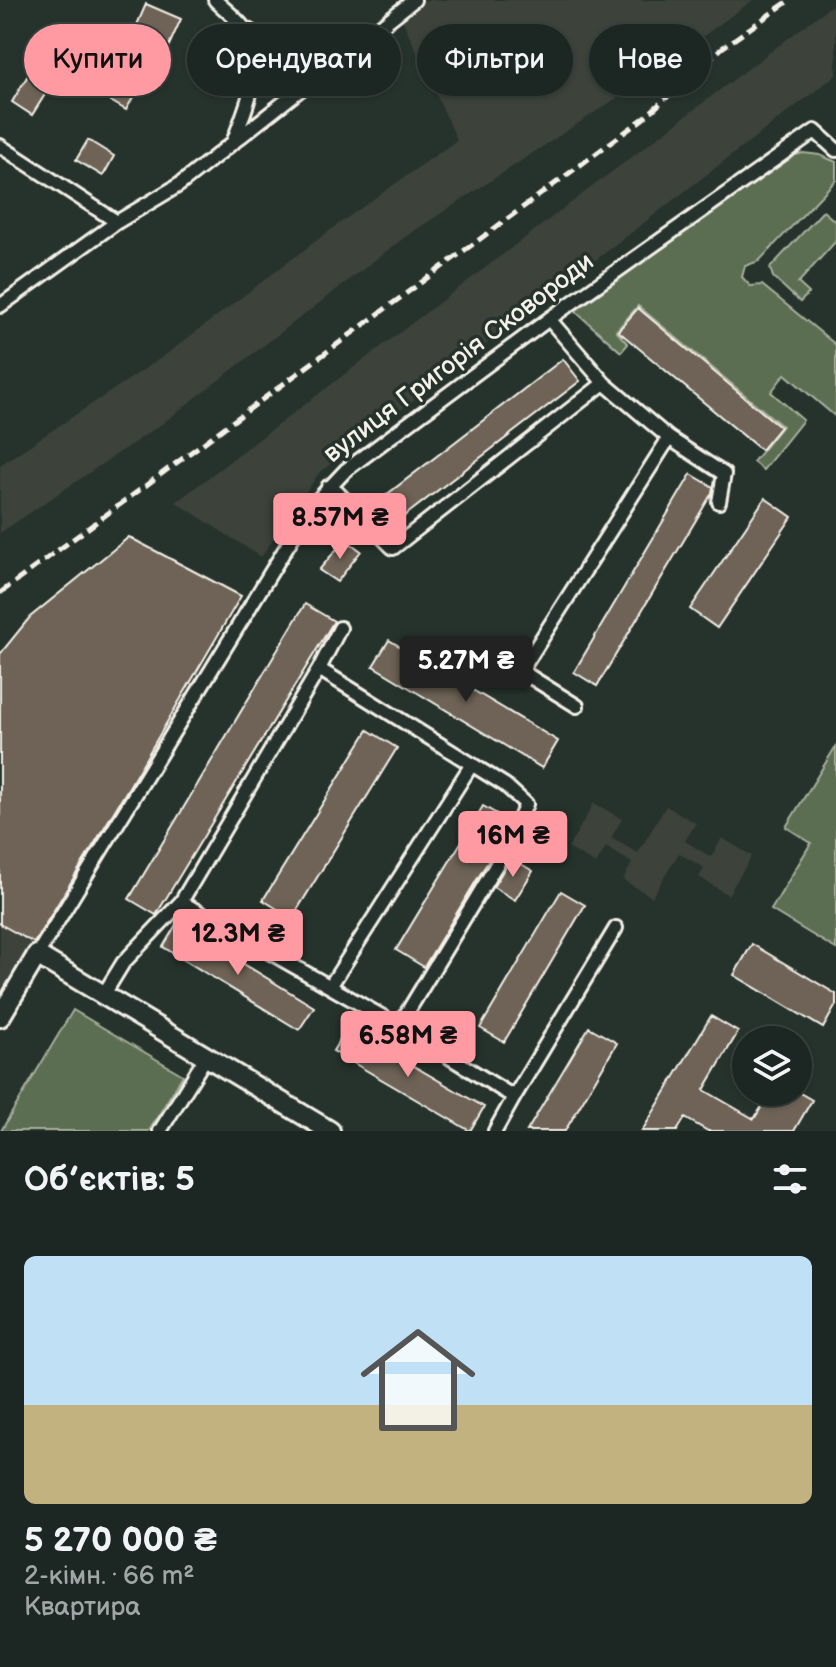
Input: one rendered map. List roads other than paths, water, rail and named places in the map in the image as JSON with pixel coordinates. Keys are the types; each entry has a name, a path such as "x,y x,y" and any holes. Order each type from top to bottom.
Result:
{"street":[{"path":"215,0 241,24"},
{"path":"382,24 414,0"},
{"path":"232,145 249,96"},
{"path":"0,306 117,222 179,185 292,96"},
{"name":"вулиця Григорія Сковороди","path":"0,1017 292,538 328,487 362,457 549,319 815,131 836,150"},
{"path":"0,146 117,222"},
{"path":"549,319 604,383 669,438 724,474 719,502"},
{"path":"328,487 337,492 393,548 604,383"},
{"path":"577,706 521,671 669,438"},
{"path":"104,994 123,963 181,902 319,669 340,628"},
{"path":"319,669 505,785 526,804 509,844 399,1026"},
{"path":"331,985 472,764"},
{"path":"181,902 331,985 514,1097"},
{"path":"495,1131 616,928"},
{"path":"37,955 330,1131"},
{"path":"160,1131 206,1057"}],"railway":[{"path":"0,593 644,118 722,48 790,0"}]}
